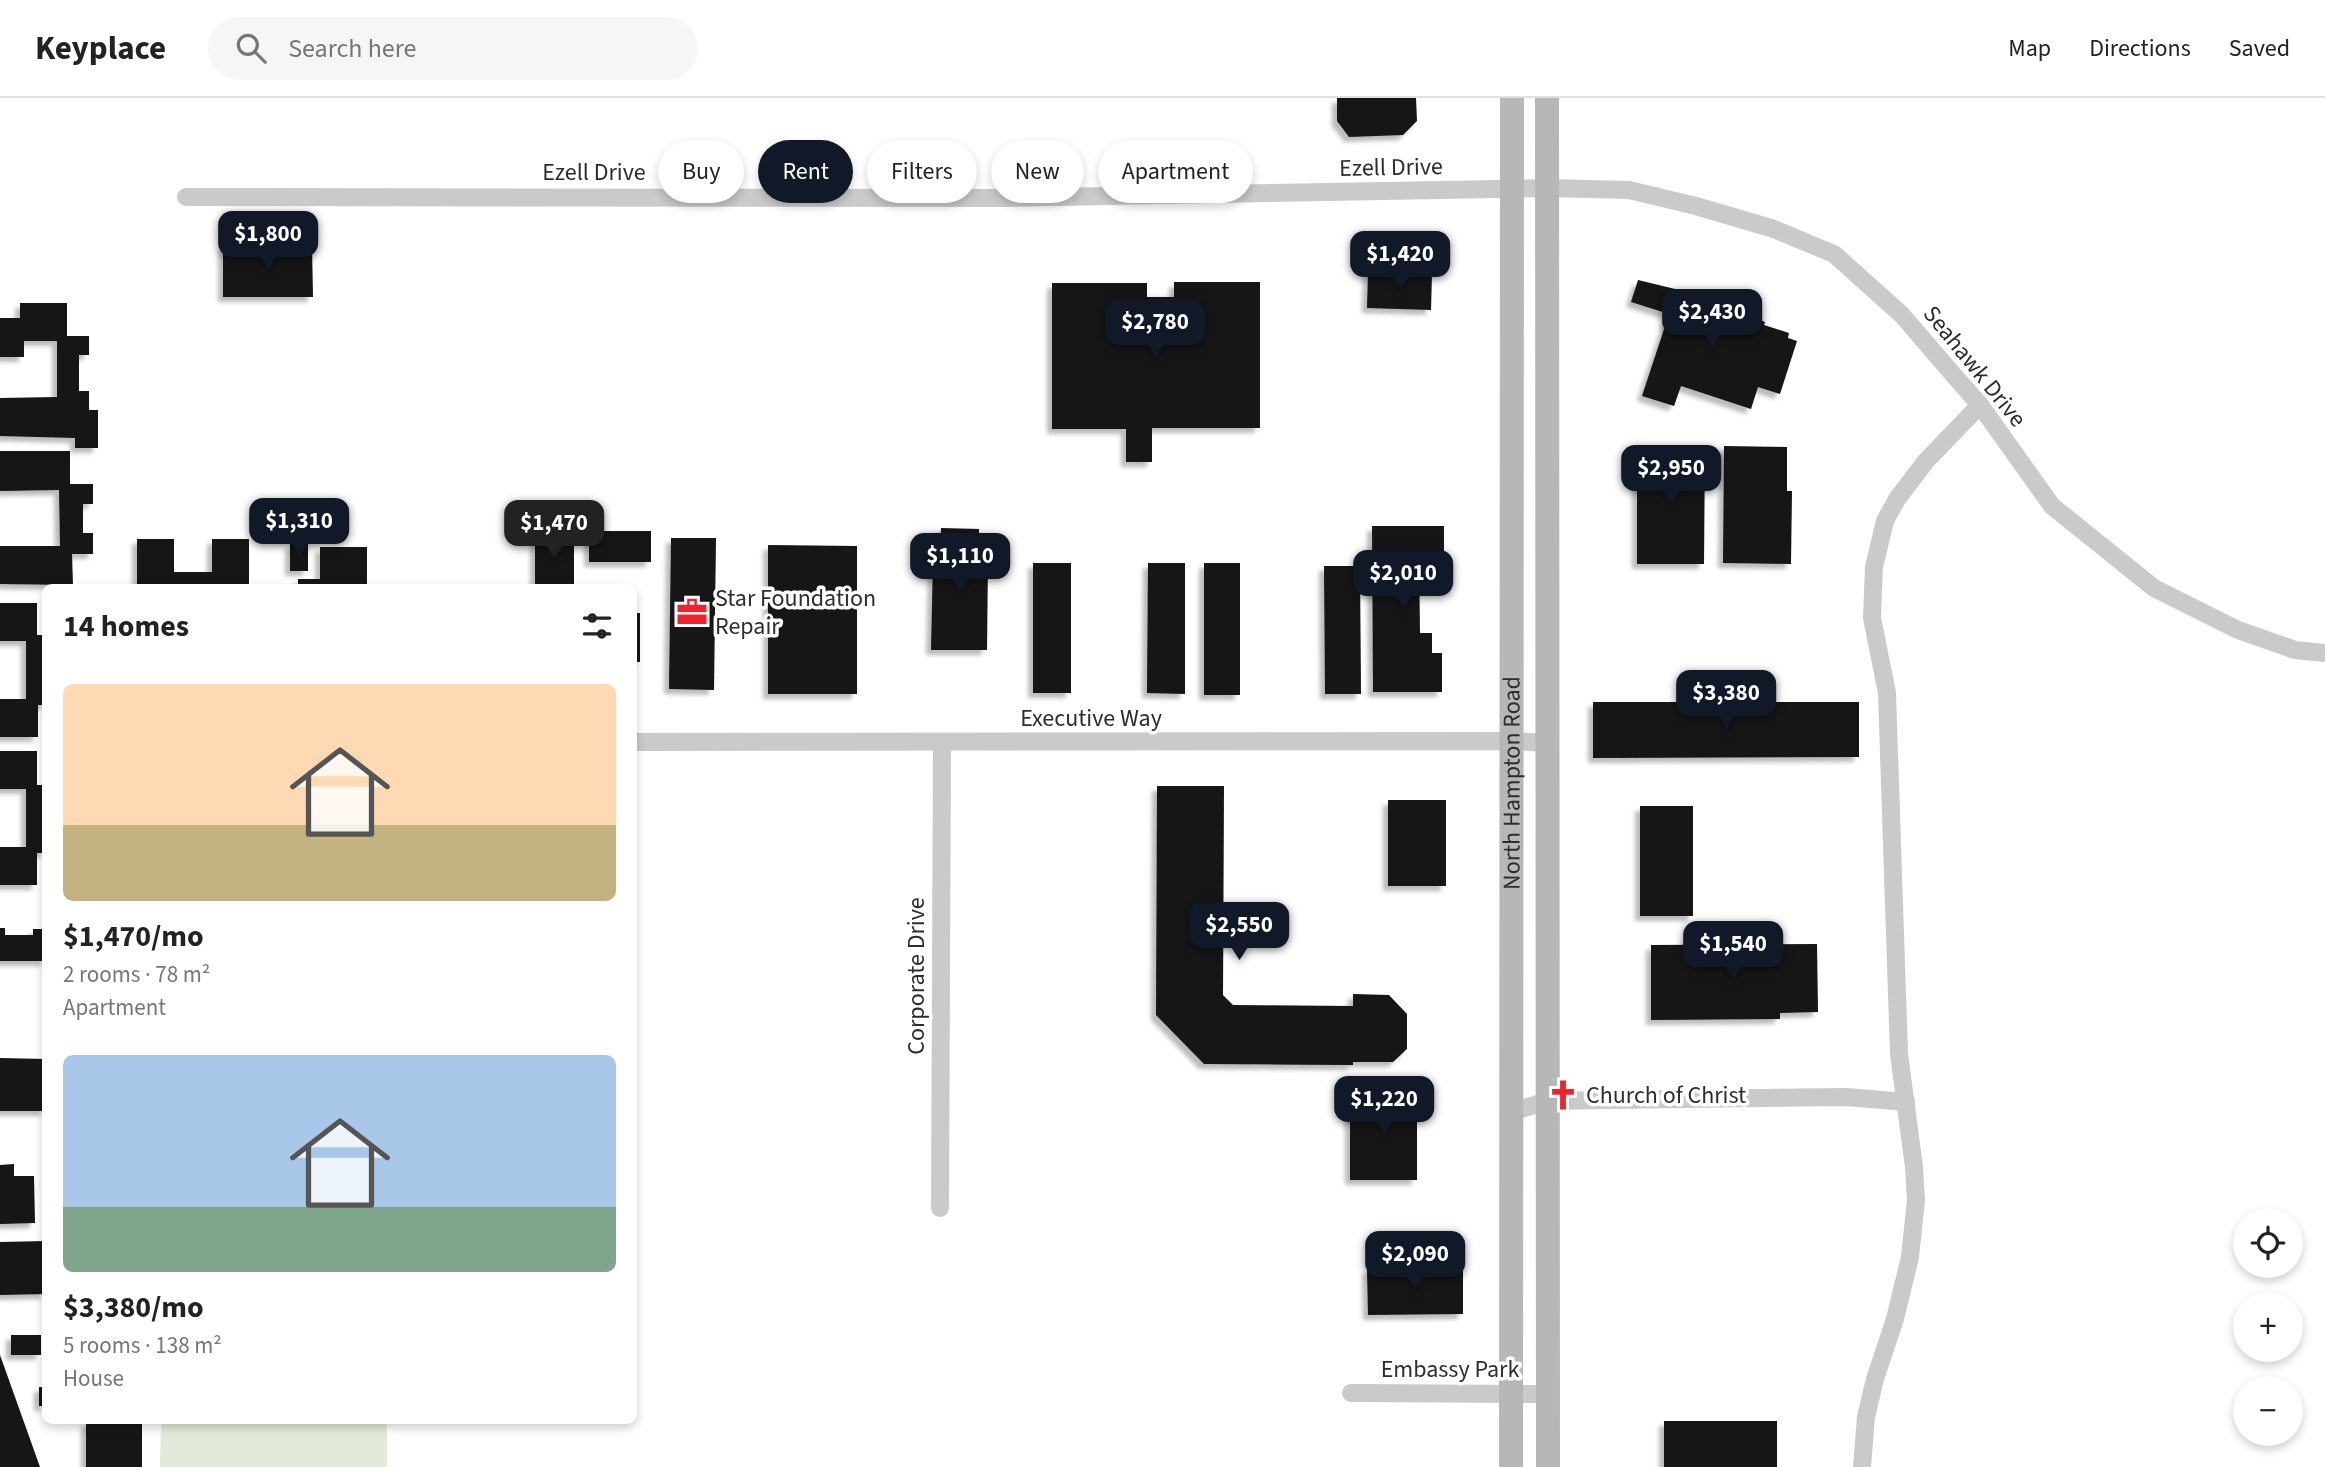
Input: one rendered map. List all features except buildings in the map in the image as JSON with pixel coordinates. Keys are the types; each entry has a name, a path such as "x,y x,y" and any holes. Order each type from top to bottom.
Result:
{"main road":[{"name":"North Hampton Road","path":"1511,1467 1512,98"},
{"name":"North Hampton Road","path":"1547,98 1548,1467"}],"street":[{"name":"Ezell Drive","path":"186,197 1005,198 1547,188"},
{"name":"Seahawk Drive","path":"1547,188 1629,190 1774,229 1834,254 1902,315 1980,405 2052,506 2154,588 2238,630 2295,650 2325,653"},
{"path":"1862,1467 1866,1417 1910,1257 1916,1200 1899,1054 1887,693 1872,618 1874,567 1885,521 1896,499 1926,461 1980,405"},
{"name":"Executive Way","path":"637,743 1548,743"},
{"name":"Corporate Drive","path":"940,1208 942,743"},
{"path":"1511,1112 1548,1101 1846,1097 1906,1102"},
{"name":"Embassy Park","path":"1351,1393 1548,1394"}],"green space":[{"path":"161,1424 387,1424 387,1467 160,1467"}],"place":[{"name":"Star Foundation Repair","path":"692,612"},
{"name":"Church of Christ","path":"1563,1095"}]}
